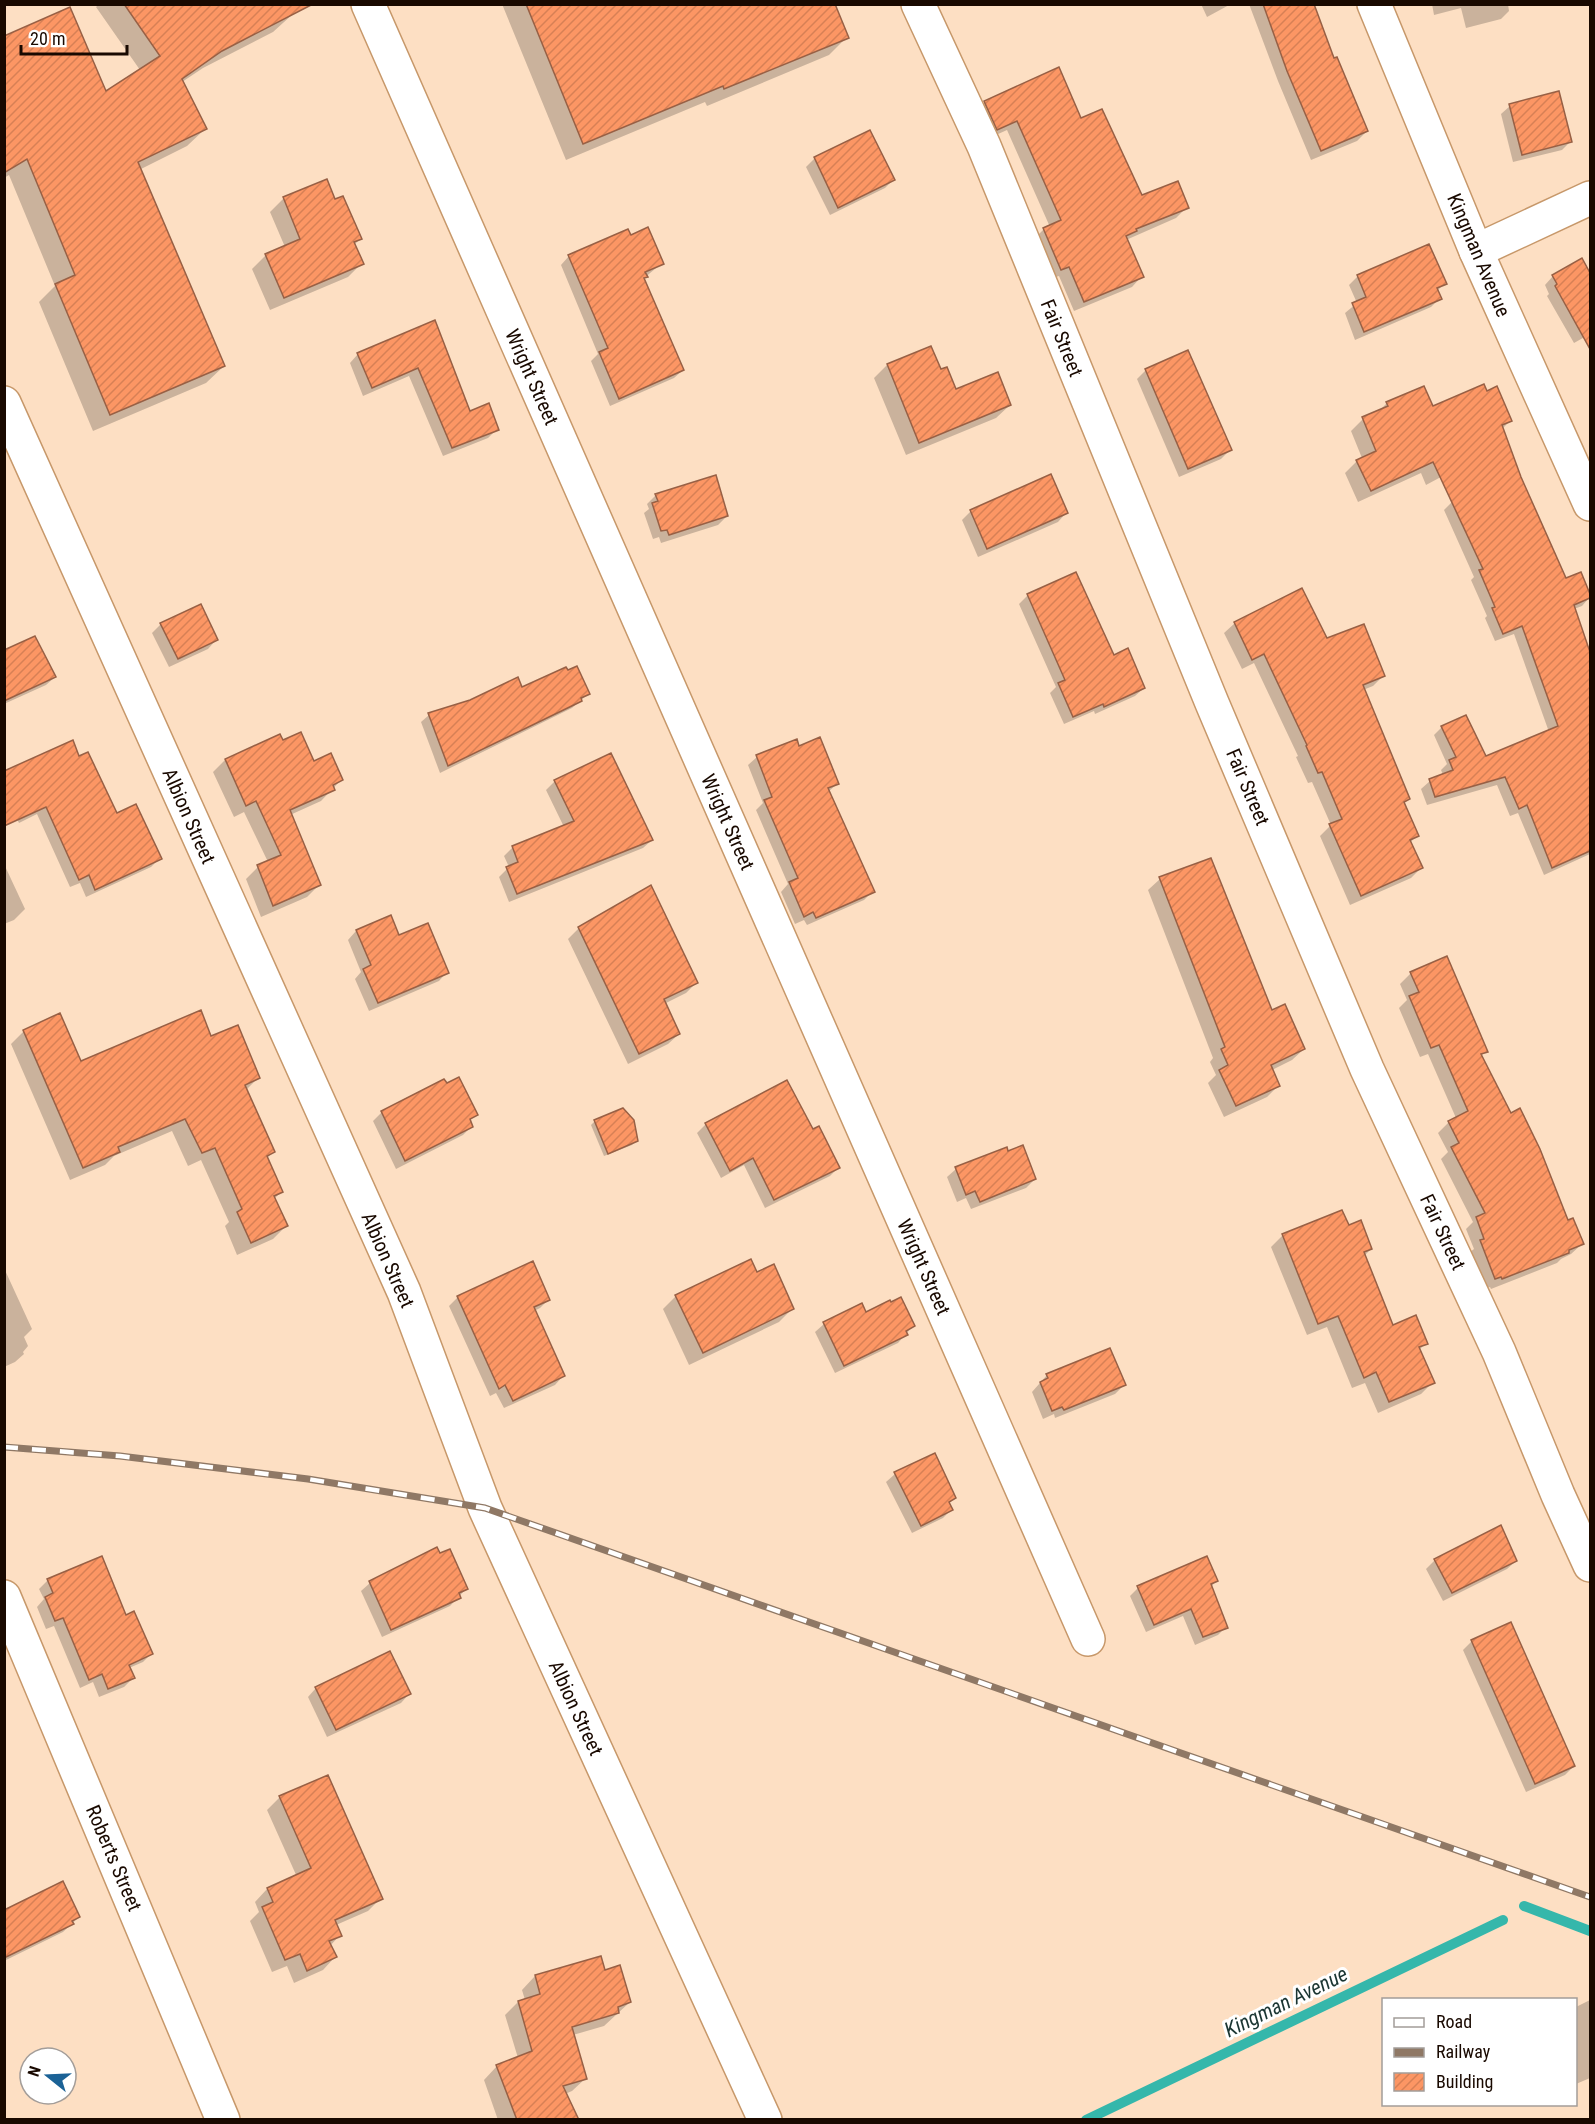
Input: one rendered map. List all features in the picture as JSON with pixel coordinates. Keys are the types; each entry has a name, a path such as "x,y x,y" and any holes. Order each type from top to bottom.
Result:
{"street":[{"name":"Wright Street","path":"368,4 1088,1639"},
{"name":"Fair Street","path":"918,4 984,146 1212,703 1367,1069 1499,1353 1590,1565"},
{"name":"Kingman Avenue","path":"1374,4 1476,251 1590,504"},
{"path":"1476,251 1590,198"},
{"name":"Albion Street","path":"4,402 404,1292 485,1508 765,2120"},
{"name":"Roberts Street","path":"4,1598 223,2120"}],"building":[{"path":"124,4 313,4 222,51 182,79 207,129 138,162 225,366 110,415 55,284 75,275 27,159 4,173 4,36 70,7 106,91 160,56"},
{"path":"526,4 835,4 849,38 724,89 723,86 583,144"},
{"path":"1263,4 1314,4 1334,58 1337,57 1368,131 1321,151 1287,71"},
{"path":"1059,67 1081,118 1102,109 1142,195 1178,181 1189,208 1136,229 1137,231 1126,236 1144,277 1084,302 1069,267 1061,270 1043,228 1061,220 1017,121 997,130 984,101"},
{"path":"1559,91 1572,142 1522,155 1509,104"},
{"path":"870,130 895,180 838,208 814,157"},
{"path":"327,179 335,199 343,196 362,239 354,242 364,264 284,298 265,254 300,239 283,197"},
{"path":"648,227 664,264 645,272 648,277 644,278 684,370 619,399 599,352 608,348 568,255 628,229 631,235"},
{"path":"1429,244 1447,284 1437,288 1442,299 1364,332 1352,303 1366,297 1357,275"},
{"path":"1582,258 1590,273 1590,349 1555,286 1557,284 1552,275"},
{"path":"435,320 470,411 489,403 499,430 452,448 418,368 372,388 357,353"},
{"path":"931,346 941,369 947,367 956,389 998,372 1011,405 919,443 887,364"},
{"path":"1188,350 1232,450 1188,469 1145,369"},
{"path":"1484,384 1487,391 1497,386 1512,421 1502,425 1521,477 1566,578 1581,572 1590,594 1590,598 1574,605 1590,652 1590,851 1552,868 1527,805 1519,809 1505,777 1435,797 1429,779 1453,770 1449,760 1456,757 1441,726 1466,715 1486,756 1558,726 1522,626 1503,634 1492,608 1495,607 1479,570 1483,569 1433,462 1371,491 1356,460 1376,451 1362,417 1388,406 1386,402 1424,386 1433,406"},
{"path":"1051,474 1068,513 987,549 970,510"},
{"path":"716,475 728,516 669,535 667,530 661,531 652,503 658,501 655,494"},
{"path":"1076,572 1114,655 1128,648 1145,688 1104,707 1103,704 1073,717 1058,683 1065,680 1027,594"},
{"path":"1302,588 1327,638 1364,624 1385,676 1363,685 1410,799 1404,802 1419,836 1410,840 1423,868 1361,896 1329,824 1342,819 1322,772 1318,773 1264,654 1252,660 1234,622"},
{"path":"201,604 218,640 178,659 160,623"},
{"path":"35,636 56,677 4,701 4,650"},
{"path":"577,666 590,694 581,698 582,701 448,766 428,713 470,700 518,677 522,687 566,667 568,670"},
{"path":"301,732 314,761 331,753 343,780 333,785 335,790 290,810 321,885 273,906 257,865 281,855 256,801 246,806 225,759 280,734 283,740"},
{"path":"820,737 839,784 828,788 875,892 816,918 813,912 804,917 789,882 798,878 764,800 772,797 756,755 797,739 799,746"},
{"path":"73,740 79,756 88,752 117,813 136,804 162,859 95,890 89,875 79,880 46,807 4,826 4,771"},
{"path":"611,753 653,840 517,894 506,867 518,862 512,846 574,821 554,780"},
{"path":"1211,858 1272,1010 1285,1004 1305,1049 1271,1065 1280,1086 1236,1106 1219,1070 1228,1065 1221,1049 1225,1047 1159,877"},
{"path":"651,885 698,983 664,999 680,1034 639,1054 578,927"},
{"path":"391,915 399,935 428,923 449,973 378,1003 363,969 371,965 356,930"},
{"path":"1447,956 1488,1052 1481,1054 1511,1113 1520,1108 1540,1149 1568,1220 1573,1218 1584,1244 1569,1250 1569,1253 1502,1279 1501,1277 1495,1279 1480,1240 1484,1239 1476,1217 1485,1213 1451,1147 1459,1143 1448,1121 1468,1111 1439,1045 1431,1048 1409,996 1419,992 1410,972"},
{"path":"201,1010 211,1036 238,1025 260,1078 245,1085 275,1152 267,1156 283,1192 274,1196 288,1226 251,1243 237,1212 242,1209 215,1148 202,1153 185,1119 118,1147 120,1152 83,1168 23,1030 60,1013 81,1061"},
{"path":"459,1077 478,1115 470,1119 473,1127 405,1161 381,1111 444,1079 447,1083"},
{"path":"787,1080 813,1129 819,1126 840,1168 774,1200 753,1158 730,1171 705,1123"},
{"path":"623,1108 634,1120 638,1141 608,1154 594,1120"},
{"path":"1023,1145 1036,1179 980,1202 975,1191 966,1195 955,1167 1007,1147 1008,1151"},
{"path":"1342,1210 1349,1225 1361,1220 1372,1249 1364,1252 1393,1325 1416,1315 1428,1344 1419,1347 1435,1383 1389,1402 1376,1372 1364,1378 1338,1316 1318,1324 1282,1234"},
{"path":"751,1259 757,1272 774,1264 794,1309 703,1353 675,1295"},
{"path":"533,1261 550,1300 534,1307 565,1376 513,1401 505,1385 499,1389 457,1296"},
{"path":"901,1297 915,1326 906,1331 908,1335 844,1366 823,1322 862,1303 866,1312"},
{"path":"1110,1348 1126,1385 1064,1410 1062,1407 1052,1411 1040,1382 1048,1378 1046,1374"},
{"path":"935,1453 956,1498 949,1502 953,1510 921,1526 894,1472"},
{"path":"1501,1525 1517,1561 1452,1593 1434,1559"},
{"path":"437,1547 440,1553 450,1549 468,1589 459,1593 461,1598 391,1630 369,1581"},
{"path":"102,1556 126,1615 134,1611 153,1654 129,1665 135,1678 108,1689 102,1674 89,1680 63,1618 55,1621 45,1597 53,1593 47,1579"},
{"path":"1207,1556 1218,1581 1211,1584 1228,1628 1203,1637 1191,1609 1154,1625 1137,1586"},
{"path":"1511,1622 1575,1766 1535,1784 1471,1640"},
{"path":"390,1651 411,1694 336,1730 315,1687"},
{"path":"328,1775 383,1899 335,1920 342,1936 329,1941 337,1957 307,1971 300,1954 285,1960 262,1907 273,1902 267,1888 311,1868 279,1796"},
{"path":"63,1881 80,1917 72,1921 74,1924 4,1958 4,1910"},
{"path":"601,1956 605,1970 620,1965 631,2002 618,2007 619,2013 572,2027 587,2079 563,2086 579,2120 517,2120 496,2065 532,2051 518,2001 540,1994 535,1975"}],"waterway":[{"path":"1524,1906 1590,1931"},
{"name":"Kingman Avenue","path":"1086,2120 1503,1920"}],"railway":[{"path":"4,1447 120,1456 308,1479 485,1508 1590,1897"}]}
